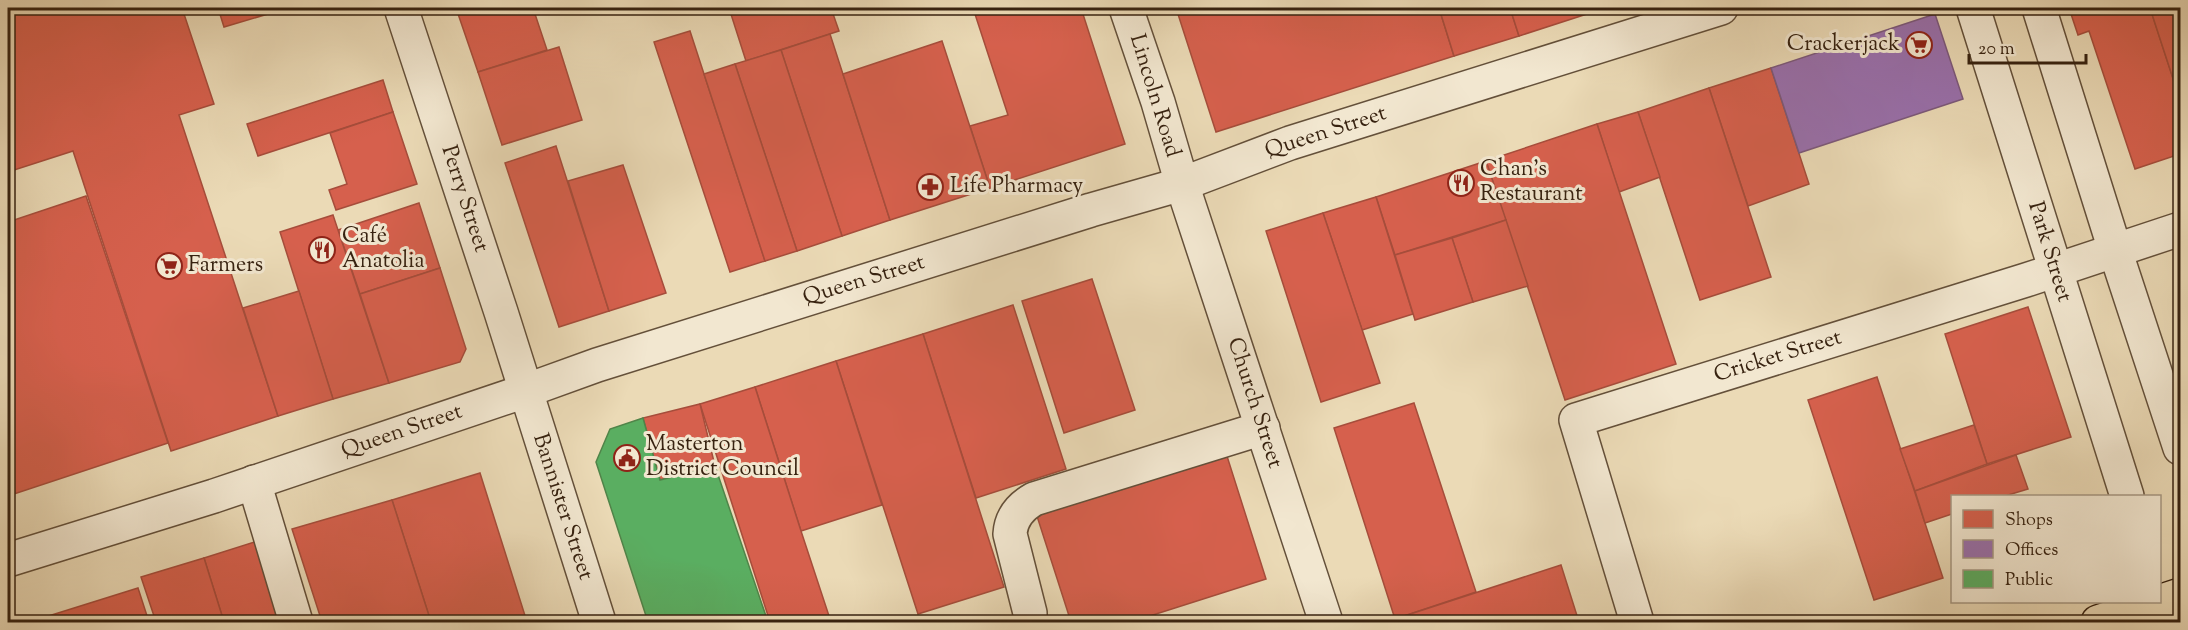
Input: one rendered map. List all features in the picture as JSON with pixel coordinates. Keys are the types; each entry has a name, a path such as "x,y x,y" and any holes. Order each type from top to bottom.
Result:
{"main road":[{"path":"2098,622 2153,603"}],"street":[{"name":"Perry Street","path":"401,8 525,391"},
{"name":"Lincoln Road","path":"1126,8 1158,102 1182,184"},
{"name":"Queen Street","path":"8,560 254,482 597,365 1182,184 1290,143 1721,8"},
{"name":"Park Street","path":"1973,8 2127,495"},
{"path":"2039,8 2115,250 2181,448"},
{"name":"Church Street","path":"1182,184 1326,622"},
{"name":"Cricket Street","path":"1637,622 1576,420 2181,229"},
{"name":"Bannister Street","path":"525,391 599,622"},
{"path":"1030,622 1030,613 1010,534 1011,524 1023,505 1034,499 1263,428"},
{"path":"254,482 296,622"}],"building: Shops":[{"name":"Farmers","path":"8,8 182,8 214,104 179,115 278,416 171,451 73,151 8,172"},
{"path":"218,8 288,8 224,27"},
{"path":"456,8 533,8 547,50 478,72"},
{"path":"729,8 831,8 839,31 746,61"},
{"path":"973,8 1081,8 1125,144 990,188 970,126 1008,115"},
{"path":"1176,8 1439,8 1454,56 1216,132"},
{"path":"1439,8 1510,8 1519,36 1454,56"},
{"path":"1510,8 1585,8 1587,14 1519,36"},
{"path":"2069,8 2150,8 2180,100 2180,154 2135,169 2089,31 2078,35"},
{"path":"2150,8 2180,8 2180,100"},
{"path":"690,31 765,261 730,272 654,42"},
{"path":"830,34 890,220 842,236 781,50"},
{"path":"942,41 990,188 890,220 843,74"},
{"path":"559,47 582,120 502,145 478,72"},
{"path":"781,50 842,236 797,251 735,64"},
{"path":"735,64 797,251 765,261 704,74"},
{"path":"1771,68 1809,184 1748,206 1709,88"},
{"path":"383,80 393,112 258,156 247,124"},
{"path":"1709,88 1771,277 1700,300 1638,112"},
{"path":"393,112 417,184 336,210 329,190 347,184 330,133"},
{"path":"1638,112 1660,177 1619,192 1597,124"},
{"path":"1597,124 1676,364 1565,400 1486,161"},
{"path":"556,146 609,311 559,327 505,163"},
{"path":"1486,161 1506,220 1395,255 1376,197"},
{"path":"623,165 666,293 609,311 568,181"},
{"path":"86,196 168,443 8,496 8,222"},
{"path":"1376,197 1413,314 1362,330 1323,213"},
{"path":"419,203 440,268 360,294 338,230"},
{"path":"1323,213 1380,383 1321,402 1266,231"},
{"path":"333,215 389,383 333,399 280,232"},
{"path":"1506,220 1528,286 1473,302 1452,238"},
{"path":"1452,238 1473,302 1415,320 1395,255"},
{"path":"440,268 466,349 460,362 389,383 360,294"},
{"path":"1092,279 1135,410 1064,433 1022,301"},
{"path":"299,291 333,399 278,416 243,308"},
{"path":"1013,305 1066,469 976,498 923,334"},
{"path":"2028,307 2071,437 1987,464 1945,334"},
{"path":"923,334 1004,587 918,614 836,361"},
{"path":"836,361 882,505 801,531 755,387"},
{"path":"1877,377 1943,578 1874,600 1808,400"},
{"path":"755,387 831,622 770,622 700,404"},
{"path":"1414,403 1476,592 1395,619 1334,428"},
{"path":"700,404 715,466 660,480 643,418"},
{"path":"1974,425 1987,464 1915,491 1900,449"},
{"path":"1226,453 1266,579 1131,622 1071,622 1036,513"},
{"path":"2016,455 2028,489 2008,495 1951,495 1951,514 1925,523 1915,491"},
{"path":"480,473 527,622 431,622 392,500"},
{"path":"392,500 431,622 322,622 292,529"},
{"path":"261,540 286,622 224,622 204,558"},
{"path":"204,558 224,622 156,622 141,577"},
{"path":"1561,565 1579,622 1396,622 1395,619"},
{"path":"138,588 149,622 43,622 42,618"}],"building: Offices":[{"path":"1935,14 1963,99 1799,153 1771,68"}],"building: Public":[{"path":"643,418 660,480 715,466 768,622 648,622 596,462 610,429"}],"place":[{"name":"Crackerjack","path":"1919,45"},
{"name":"Chan's Restaurant","path":"1461,183"},
{"name":"Life Pharmacy","path":"930,187"},
{"name":"Café Anatolia","path":"322,250"},
{"name":"Farmers","path":"169,266"},
{"name":"Masterton District Council","path":"627,458"}]}
